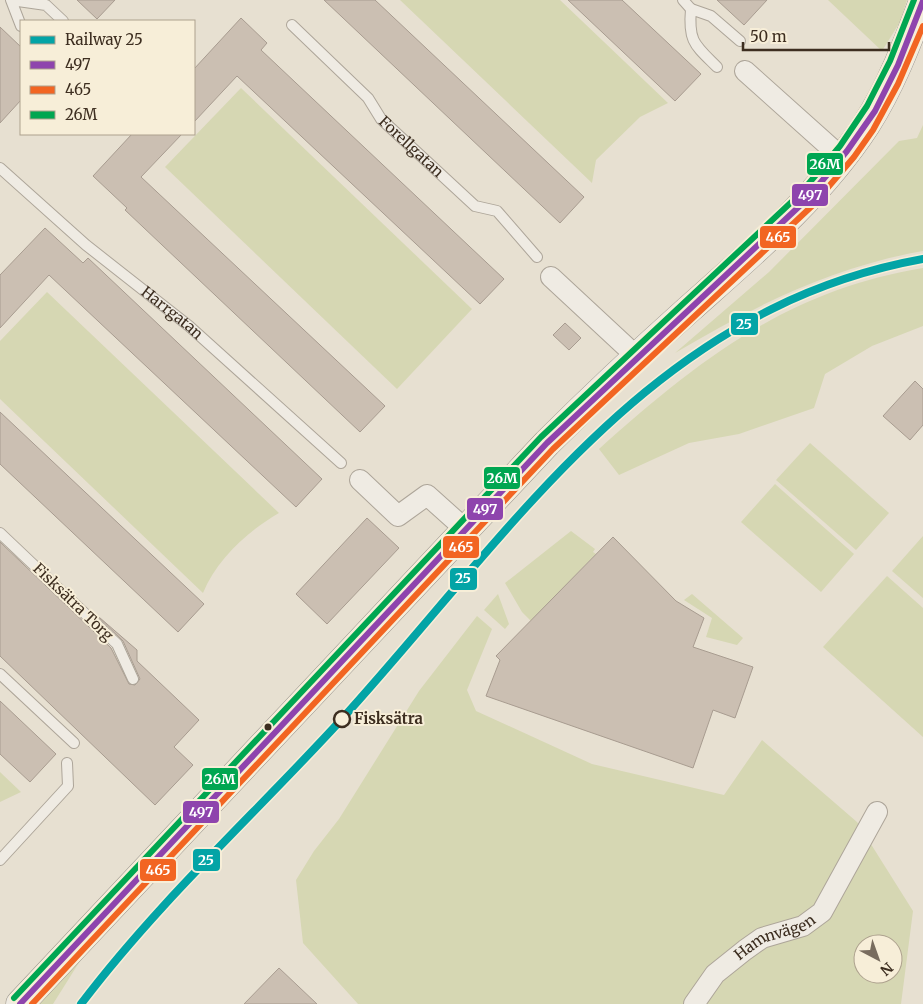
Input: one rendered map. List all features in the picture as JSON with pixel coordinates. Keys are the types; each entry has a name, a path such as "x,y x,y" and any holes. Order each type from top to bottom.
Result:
{"street":[{"path":"20,1004 547,443 636,356 811,196 866,124 905,48 923,1"},
{"path":"745,71 841,157"},
{"path":"550,277 636,356"},
{"path":"360,480 398,516 427,495 465,529"},
{"name":"Hamnvägen","path":"694,1004 715,974 762,938 803,926 822,912 877,812"}],"lane":[{"path":"11,0 46,6 62,20"},
{"path":"11,0 20,23"},
{"path":"682,0 691,9 711,16 740,41"},
{"path":"691,9 689,31 697,46 717,67"},
{"name":"Forellgatan","path":"292,25 368,98 381,119 475,206 496,211 537,257"},
{"name":"Harrgatan","path":"0,168 86,245 189,326 341,463"},
{"name":"Fisksätra Torg","path":"0,533 117,644 133,679"},
{"path":"0,674 74,743"},
{"path":"0,860 68,786 67,763"}],"green space":[{"path":"400,0 560,0 668,103 640,117 596,160 592,183"},
{"path":"828,0 907,0 900,22 882,51"},
{"path":"241,88 472,309 397,389 165,167"},
{"path":"923,125 923,251 857,267 794,290 734,319 675,353 769,272 899,141 917,138"},
{"path":"923,268 923,326 872,346 825,374 814,408 739,434 689,443 619,475 599,449 672,386 709,358 747,333 787,311 829,293 874,278"},
{"path":"47,292 279,513 256,528 225,557 203,593 0,399 0,341"},
{"path":"810,443 889,513 856,550 776,480"},
{"path":"775,484 854,554 821,592 741,522"},
{"path":"571,531 595,549 593,552 596,554 531,621 522,612 505,583"},
{"path":"923,536 923,598 892,571"},
{"path":"887,576 923,608 923,737 823,647"},
{"path":"498,594 509,624 505,629 484,610"},
{"path":"692,594 743,638 737,645 706,637 712,618 684,600"},
{"path":"477,616 492,629 467,690 476,711 592,764 724,795 762,740 857,822 913,911 901,1004 358,1004 303,943 296,880 314,851 339,819 419,691"},
{"path":"0,772 21,792 0,802"},
{"path":"85,953 53,1004 37,1004"}],"building":[{"path":"77,0 115,0 97,19"},
{"path":"324,0 375,0 584,197 560,223"},
{"path":"568,0 622,0 701,74 675,101"},
{"path":"717,0 767,0 744,25"},
{"path":"241,18 267,43 261,50 504,279 480,304 237,76 195,121 195,68"},
{"path":"0,27 20,46 20,101 0,123"},
{"path":"131,135 181,135 141,177 385,406 360,432 125,210 127,208 93,176"},
{"path":"45,228 83,263 88,258 322,479 296,507 49,275 0,328 0,275"},
{"path":"565,323 581,338 569,350 553,335"},
{"path":"915,381 923,389 923,425 910,440 883,416"},
{"path":"0,412 204,604 178,632 0,464"},
{"path":"367,518 399,548 327,624 296,594"},
{"path":"613,537 676,601 704,618 693,647 753,667 735,718 713,710 693,768 486,696 500,660 496,656"},
{"path":"0,542 111,648 129,684 135,685 140,679 123,641 92,611 137,650 137,661 199,720 174,747 193,765 155,805 0,656"},
{"path":"0,701 56,754 30,782 0,754"},
{"path":"279,968 317,1004 244,1004"}],"rail line":[{"name":"25","path":"81,1004 142,930 341,720 529,504 594,437 665,377 742,325 827,285 923,259"}],"transit line":[{"name":"26M","path":"14,998 541,437 800,194 840,146 867,106 890,61 914,0"},
{"name":"497","path":"20,1004 547,443 806,200 847,151 875,111 898,65 923,1"},
{"name":"465","path":"32,1004 553,449 812,206 854,157 873,130 898,84 923,26"}],"place":[{"name":"Fisksätra","path":"342,719"}]}
